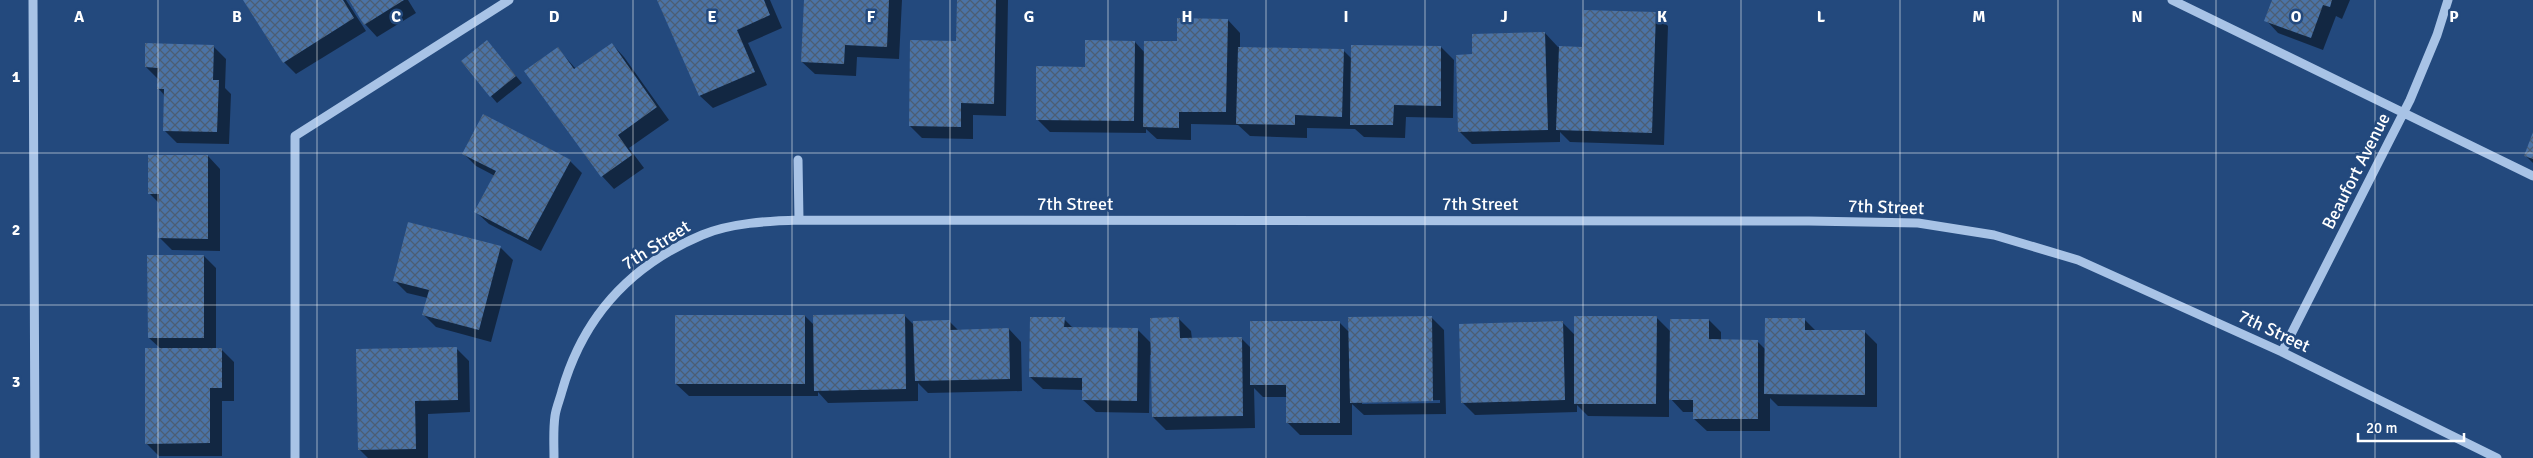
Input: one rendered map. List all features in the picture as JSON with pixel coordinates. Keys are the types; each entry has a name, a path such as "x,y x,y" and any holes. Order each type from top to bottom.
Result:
{"street":[{"path":"33,0 35,458"},
{"path":"294,458 296,136 509,0"},
{"path":"2172,0 2533,176"},
{"name":"Beaufort Avenue","path":"2282,352 2404,112 2437,35 2448,0"},
{"path":"798,160 799,220"},
{"name":"7th Street","path":"554,458 555,416 571,360 594,319 626,282 662,256 703,234 760,221 799,220 1809,221 1918,223 1994,235 2078,260 2282,352 2497,458"}],"building":[{"path":"243,0 343,0 354,18 283,63"},
{"path":"349,0 404,0 364,25"},
{"path":"657,0 764,0 770,15 737,30 755,72 699,96"},
{"path":"804,0 889,0 887,47 845,45 844,64 801,62"},
{"path":"957,0 996,0 994,104 961,103 961,127 909,126 910,40 956,41"},
{"path":"2272,0 2332,0 2330,7 2323,5 2311,38 2264,21"},
{"path":"1584,10 1656,12 1652,133 1556,130 1559,46 1582,47"},
{"path":"1177,18 1228,19 1226,112 1179,112 1179,128 1143,127 1144,41 1177,41"},
{"path":"1545,32 1548,130 1458,132 1456,55 1472,54 1472,34"},
{"path":"487,40 516,76 490,97 461,61"},
{"path":"1085,40 1135,41 1134,121 1036,120 1036,66 1085,67"},
{"path":"145,43 214,45 213,80 219,80 217,132 163,131 164,89 157,89 158,68 145,67"},
{"path":"612,43 657,107 618,135 632,155 601,177 524,71 558,47 574,69"},
{"path":"1351,45 1441,46 1441,106 1394,105 1393,125 1350,125"},
{"path":"1238,47 1344,49 1342,117 1295,115 1295,125 1236,124"},
{"path":"483,114 571,160 528,240 474,212 496,171 462,154"},
{"path":"2533,132 2533,159 2524,156"},
{"path":"148,155 208,155 208,239 158,238 159,194 148,194"},
{"path":"408,222 501,246 479,330 422,315 429,290 393,281"},
{"path":"147,255 204,255 204,338 148,338"},
{"path":"905,314 906,389 814,391 813,315"},
{"path":"675,315 805,315 805,384 675,384"},
{"path":"1432,316 1433,401 1350,403 1348,317"},
{"path":"1574,316 1657,316 1656,404 1574,404"},
{"path":"1030,317 1065,317 1064,327 1138,328 1137,401 1082,400 1082,378 1029,377"},
{"path":"1179,317 1180,338 1242,337 1243,416 1152,417 1150,318"},
{"path":"1765,318 1805,318 1805,330 1865,330 1865,395 1764,394"},
{"path":"1670,319 1709,319 1709,339 1758,340 1758,419 1693,419 1693,400 1669,400"},
{"path":"950,320 950,330 1009,328 1010,379 915,381 913,321"},
{"path":"1250,321 1340,321 1340,423 1286,423 1286,385 1250,385"},
{"path":"1563,321 1565,400 1461,403 1459,324"},
{"path":"457,347 458,400 415,401 416,449 358,450 356,349"},
{"path":"145,348 222,348 222,388 210,388 210,443 145,444"}]}
